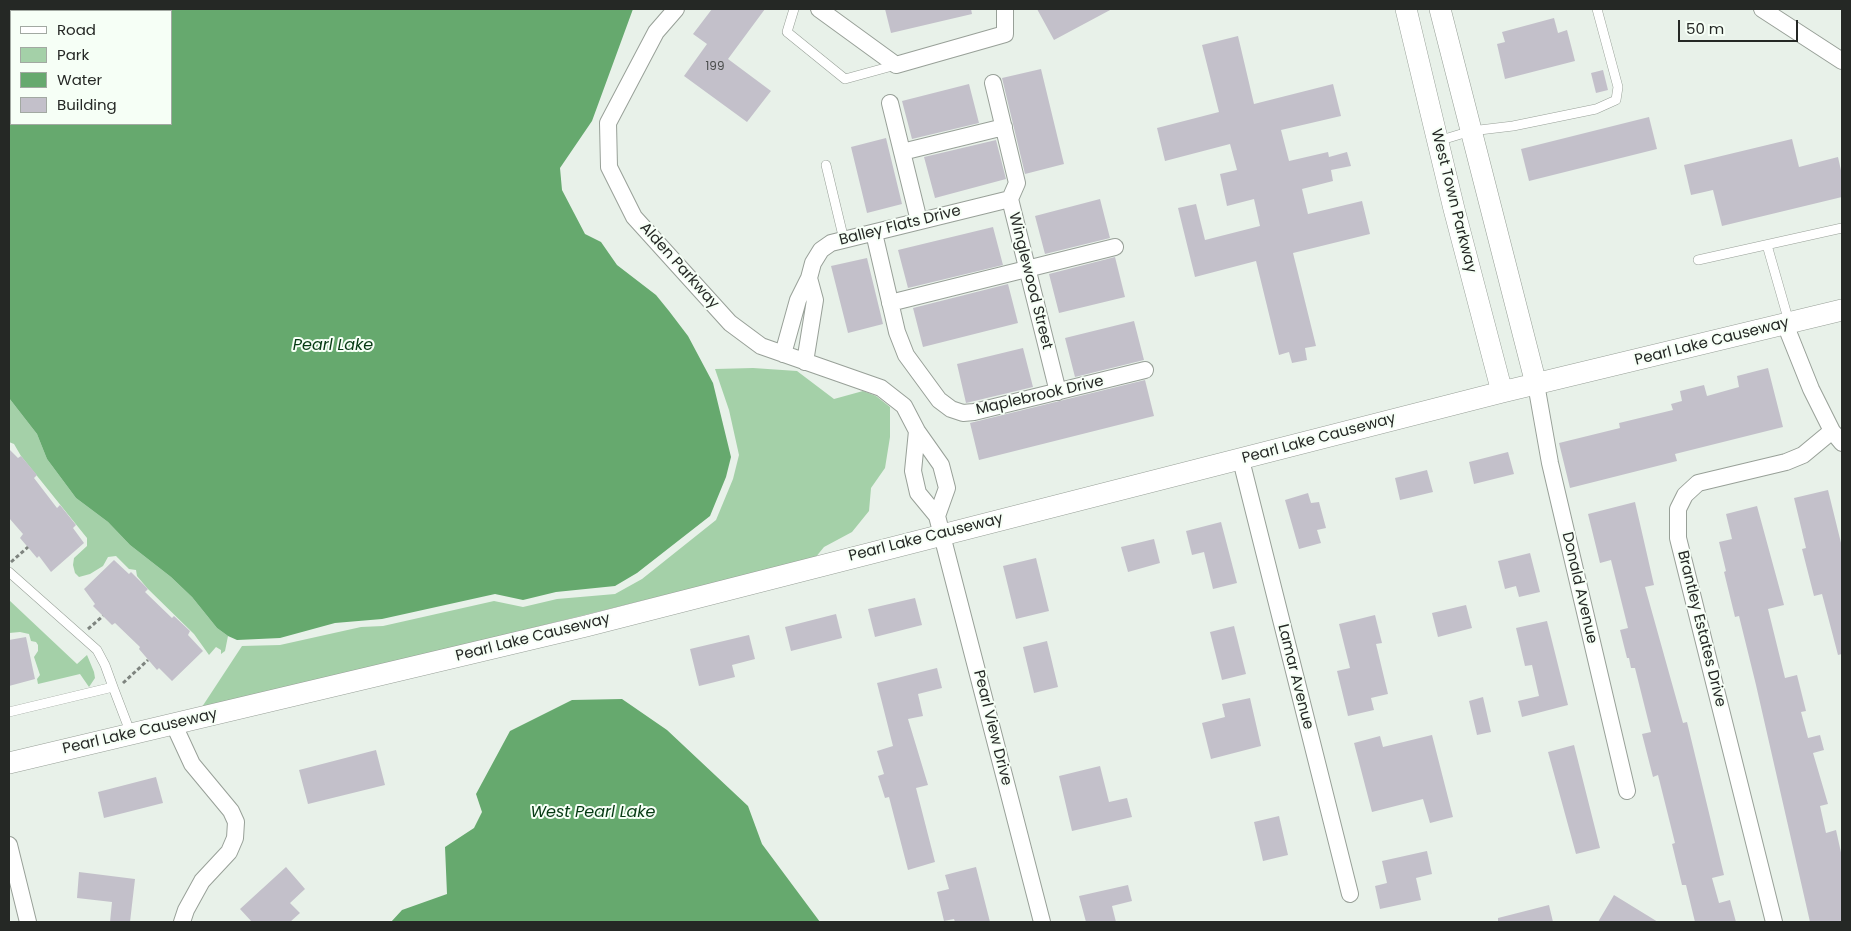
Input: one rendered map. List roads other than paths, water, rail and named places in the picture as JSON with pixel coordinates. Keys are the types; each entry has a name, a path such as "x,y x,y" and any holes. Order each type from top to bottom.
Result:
{"street":[{"name":"Alden Parkway","path":"676,9 656,32 608,124 609,167 634,217 730,323 761,346 881,388 904,406 917,431 941,465 946,488 940,524"},
{"path":"819,9 896,65 1005,34 1005,9"},
{"name":"West Town Parkway","path":"1406,9 1502,392"},
{"path":"1440,9 1536,384"},
{"path":"1762,9 1842,61"},
{"name":"Winglewood Street","path":"993,83 1017,183 1010,199 1058,392"},
{"path":"890,103 919,222"},
{"path":"902,152 1004,127"},
{"name":"Balley Flats Drive","path":"783,354 798,300 809,278 813,263 821,250 831,243 1010,199"},
{"name":"Maplebrook Drive","path":"874,233 890,303 906,355 939,400 951,409 963,413 974,412 1145,370"},
{"path":"890,303 1115,247"},
{"path":"805,362 815,300 809,278"},
{"name":"Pearl Lake Causeway","path":"9,763 586,626 940,524 1241,460 1502,392 1842,310"},
{"name":"Brantley Estates Drive","path":"1774,922 1678,538 1678,509 1685,495 1698,483 1786,462 1837,437 1812,389 1787,323"},
{"name":"Donald Avenue","path":"1536,384 1550,463 1627,791"},
{"path":"917,431 913,471 918,493 940,524"},
{"name":"Lamar Avenue","path":"1241,460 1350,894"},
{"name":"Pearl View Drive","path":"940,524 1042,922"},
{"path":"174,725 192,764 231,811 236,822 235,838 229,852 202,881 186,910 182,922"},
{"path":"9,845 28,922"}],"lane":[{"path":"794,9 787,32 845,79 896,65"},
{"path":"1438,141 1471,131 1513,126 1596,109 1616,100 1618,88 1597,9"},
{"path":"826,164 844,240"},
{"path":"1698,260 1842,228"},
{"path":"1767,245 1787,323"},
{"path":"9,572 96,650 106,665 131,735"},
{"path":"9,712 113,689"}],"water":[{"name":"Pearl Lake","path":"9,9 633,9 592,121 560,168 562,190 585,234 601,242 617,265 656,295 688,336 713,383 731,457 726,477 710,516 637,573 615,586 556,592 523,600 495,594 382,619 335,623 280,638 237,640 217,628 192,597 171,577 130,545 108,522 76,498 47,459 37,434 9,398"},
{"name":"West Pearl Lake","path":"622,699 667,730 748,806 762,844 820,922 391,922 402,910 447,894 445,847 474,828 482,812 476,794 510,731 572,700"}]}
